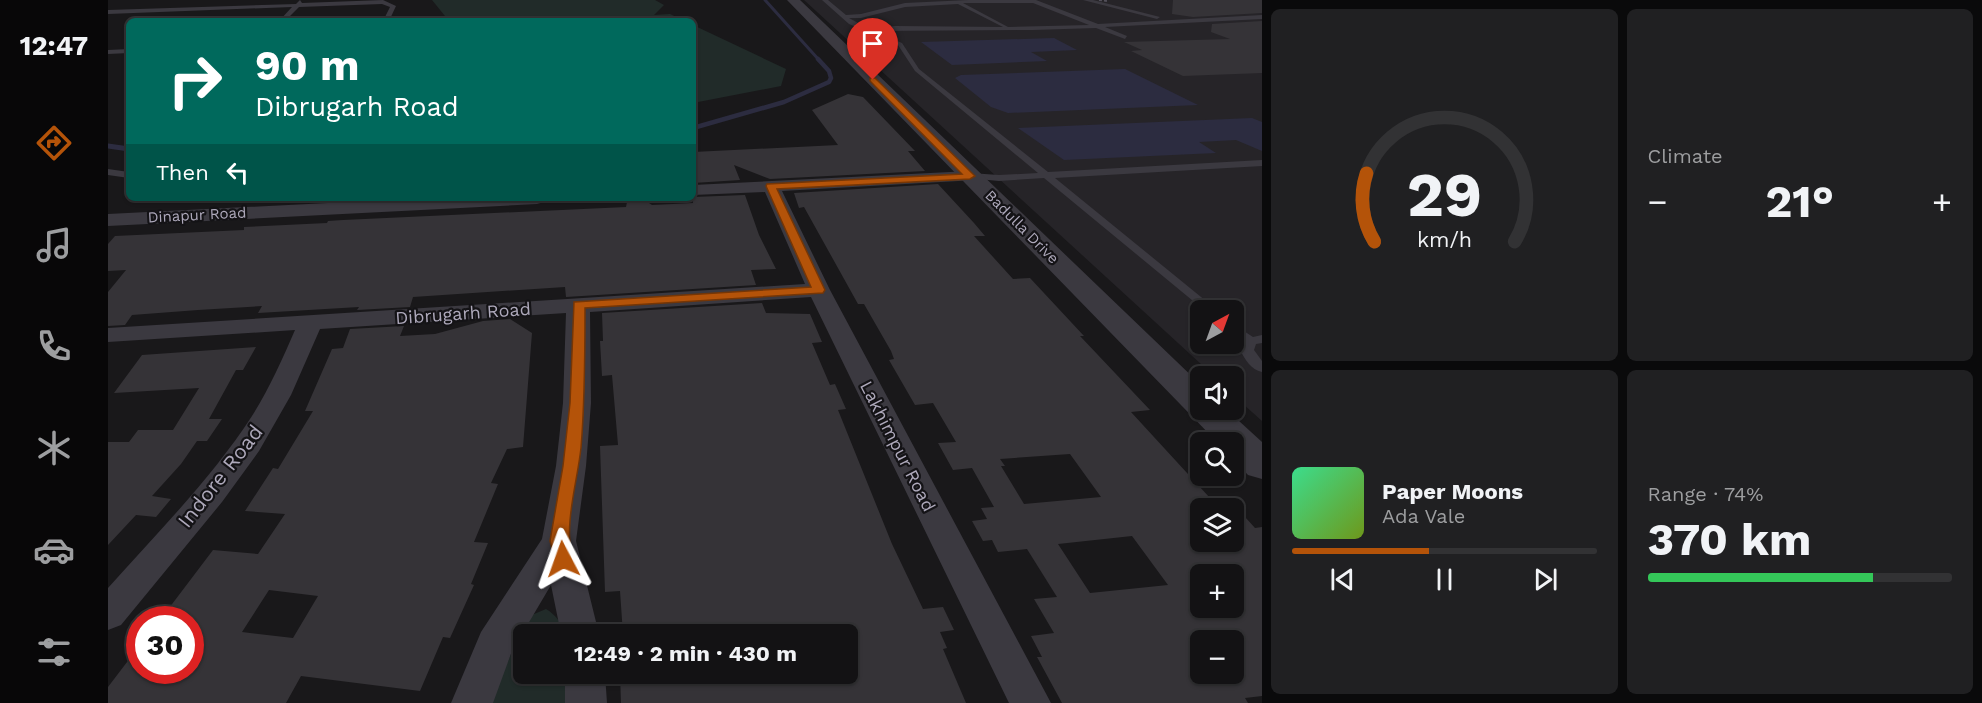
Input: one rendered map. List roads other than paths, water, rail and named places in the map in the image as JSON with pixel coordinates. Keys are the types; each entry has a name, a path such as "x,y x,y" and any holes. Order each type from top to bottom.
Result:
{"street":[{"name":"Badulla Drive","path":"793,0 1190,394"},
{"path":"696,190 970,176"},
{"name":"Lakhimpur Road","path":"771,186 819,290 1030,703"},
{"name":"Dinapur Road","path":"108,220 478,201"},
{"name":"Dibrugarh Road","path":"108,334 819,290"},
{"path":"578,305 578,403 559,541 578,624"},
{"name":"Indore Road","path":"108,615 230,470 264,420 285,383 310,323"},
{"path":"1216,420 1262,465"},
{"path":"472,703 495,645 559,541"},
{"path":"585,684 586,703"}],"lane":[{"path":"285,18 302,0"},
{"path":"825,0 844,17 900,44 917,70 1199,300"},
{"path":"844,17 861,16 905,5 1049,0"},
{"path":"1086,0 1170,20"},
{"path":"1034,2 1125,37"},
{"path":"108,12 389,3 393,6 387,18"},
{"path":"960,3 1011,29"},
{"path":"135,11 145,6"},
{"path":"867,29 943,27 1011,29 1262,17"},
{"path":"108,52 126,51"},
{"path":"970,176 999,178 1262,163"},
{"path":"1250,164 1262,173"},
{"path":"108,172 126,175"},
{"path":"1256,340 1247,350 1251,358 1262,368"}],"water":[{"path":"1054,38 1077,50 1031,52 1047,61 952,65 921,42"},
{"path":"1125,69 1198,105 1008,113 991,107 955,78 961,75"},
{"path":"1252,118 1262,122 1262,151 1236,140 1199,142 1216,153 1064,160 1018,128"}],"waterway":[{"path":"765,0 819,60"},
{"path":"696,127 784,102 829,82 831,78 829,71 818,59"},
{"path":"108,146 126,149"}],"railway":[{"path":"1099,0 1107,1"}]}
